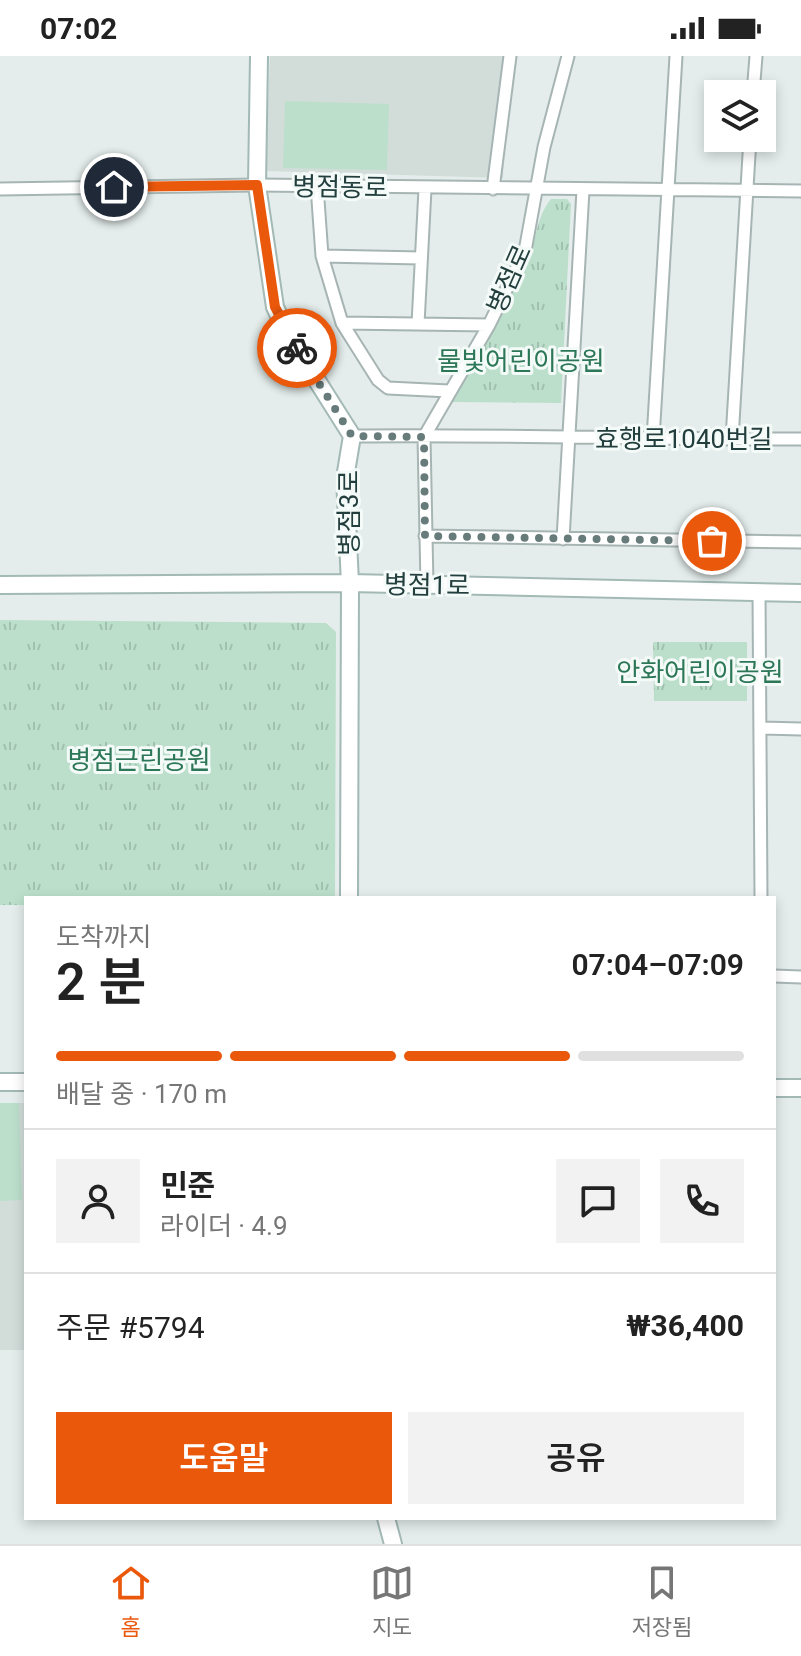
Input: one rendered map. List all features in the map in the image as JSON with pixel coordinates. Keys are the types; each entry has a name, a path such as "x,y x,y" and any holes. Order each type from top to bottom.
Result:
{"street":[{"name":"병점3로","path":"259,56 257,185 275,307 287,333 352,436 345,478 350,583 349,896"},
{"path":"493,189 510,56"},
{"name":"병점로","path":"427,585 424,437 489,325 525,251 539,189 544,147 568,56"},
{"path":"653,439 676,56"},
{"path":"754,80 756,56"},
{"path":"732,439 749,152"},
{"name":"병점동로","path":"0,189 257,185 801,191"},
{"path":"317,186 322,256 342,323 382,386 449,391"},
{"path":"418,324 425,189"},
{"path":"567,439 583,190"},
{"path":"322,256 421,258"},
{"path":"342,323 489,325"},
{"name":"효행로1040번길","path":"352,436 466,434 567,439 801,439"},
{"name":"효행로1040번길","path":"563,539 567,439"},
{"path":"425,536 801,542"},
{"name":"병점1로","path":"0,585 350,583 801,593"},
{"path":"759,592 761,896"},
{"path":"760,728 801,729"},
{"path":"776,976 801,977"},
{"path":"0,1082 24,1082"},
{"path":"776,1088 801,1088"},
{"path":"387,1520 393,1544"}],"shaded area":[{"path":"270,56 513,56 506,89 503,178 265,171"},
{"path":"0,1103 24,1103 24,1350 0,1350"}],"green space":[{"path":"285,101 389,104 387,170 283,168"},
{"name":"물빛어린이공원","path":"551,199 567,199 571,204 561,403 451,402 450,395 519,281 542,214"},
{"name":"병점근린공원","path":"0,620 326,623 336,632 335,896 24,896 24,905 0,905"},
{"name":"안화어린이공원","path":"653,642 747,642 747,701 654,701"},
{"path":"0,1103 19,1103 22,1200 0,1201"}],"way so far":[{"path":"297,348 352,436 424,437 425,536 712,541"}],"route":[{"path":"114,187 257,185 275,307 297,348"}]}
